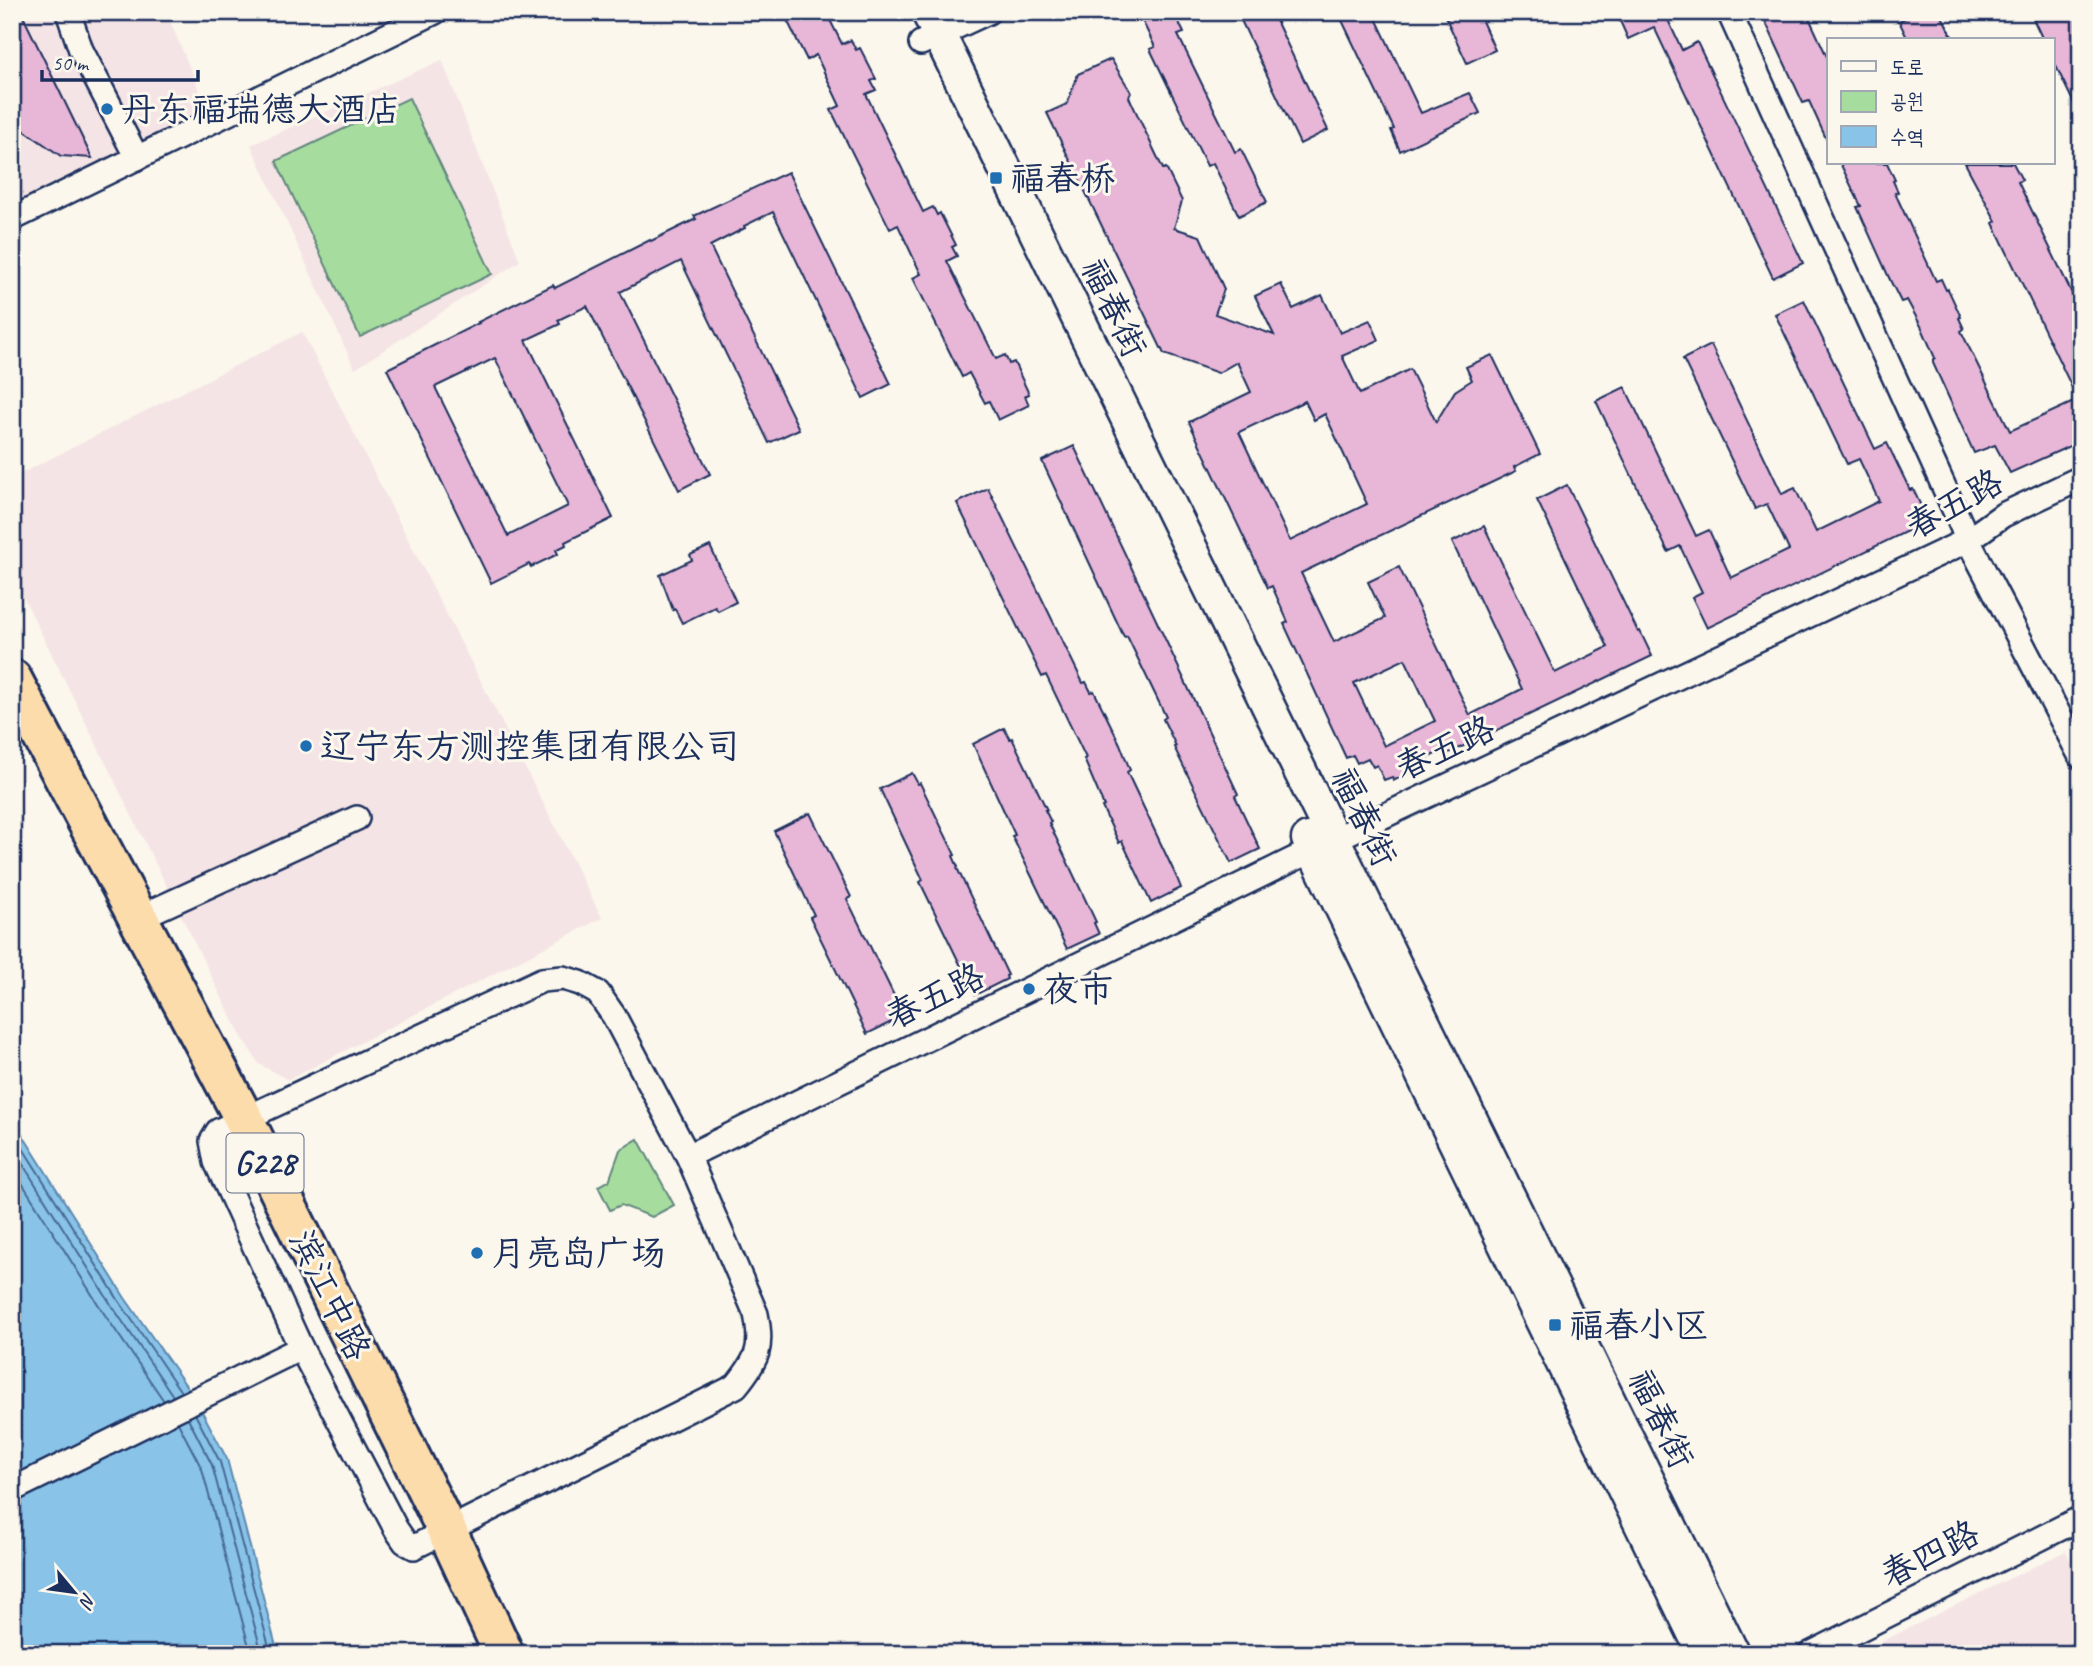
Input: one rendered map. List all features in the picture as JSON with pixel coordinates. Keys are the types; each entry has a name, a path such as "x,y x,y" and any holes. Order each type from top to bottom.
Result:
{"highway":[{"name":"滨江中路","path":"12,679 244,1119 447,1531 504,1654"}],"main road":[{"name":"福春街","path":"908,12 929,30 1323,845 1703,1654"},
{"name":"福春街","path":"1323,845 1733,1654"}],"street":[{"path":"68,12 81,50 137,158"},
{"path":"12,219 436,12"},
{"path":"929,30 988,12"},
{"path":"1729,12 1968,540 2081,757"},
{"name":"春五路","path":"688,1156 1323,845 1968,540 2003,515 2081,478"},
{"path":"138,918 357,818"},
{"path":"563,978 580,983 598,993 614,1016 688,1156 757,1314 761,1338 753,1365 736,1385 414,1547 405,1542 397,1529 301,1348 216,1163 212,1142 218,1131 244,1119 542,980 563,978"},
{"path":"12,1490 301,1348"},
{"name":"春四路","path":"1810,1654 2081,1518"}],"shaded area":[{"name":"丹东福瑞德大酒店","path":"12,12 166,12 204,101 200,116 12,208"},
{"path":"442,60 520,261 355,369 251,145"},
{"name":"辽宁东方测控集团有限公司","path":"302,332 602,918 288,1080 259,1064 240,1034 12,574 12,478"},
{"path":"2066,1551 2081,1584 2081,1654 1856,1654"}],"green space":[{"path":"409,98 492,274 360,337 276,161"},
{"path":"638,1139 674,1205 652,1217 621,1205 610,1210 598,1186 609,1181 620,1150"}],"water":[{"path":"12,1118 125,1298 196,1400 227,1459 278,1654 12,1654"}],"building":[{"path":"12,12 21,12 92,158 61,156 12,122"},
{"path":"783,12 826,12 842,44 851,40 856,50 860,48 876,79 871,81 876,90 866,94 923,212 933,207 937,215 940,213 956,245 952,247 957,256 947,261 996,359 1005,355 1009,364 1014,362 1029,394 1025,396 1029,405 998,420 989,401 985,403 969,373 962,377 913,278 921,274 898,225 890,229 831,110 840,106 816,55 807,60"},
{"path":"1138,12 1174,12 1184,33 1178,35 1235,152 1241,149 1267,202 1239,216 1213,163 1207,166 1150,49 1155,47"},
{"path":"1237,12 1272,12 1328,130 1300,144"},
{"path":"1338,12 1373,12 1421,113 1470,93 1480,113 1400,151 1391,130 1394,129"},
{"path":"1443,12 1478,12 1495,50 1467,63"},
{"path":"1616,12 1683,12 1668,20 1682,50 1697,42 1803,263 1773,278 1654,27 1628,39"},
{"path":"1761,12 1805,12 1811,22 1827,57 1827,141 1809,101 1803,103"},
{"path":"1917,12 1940,12 1953,38 1907,38 1899,21"},
{"path":"2030,12 2076,12 2081,21 2081,118 2054,62 2054,38 2042,38"},
{"path":"1111,59 1131,92 1129,97 1163,169 1166,168 1182,201 1174,228 1200,236 1224,289 1215,314 1274,335 1255,296 1281,284 1293,309 1322,295 1340,333 1370,320 1379,340 1342,356 1360,394 1410,369 1436,422 1455,391 1472,380 1466,367 1492,355 1540,454 1514,467 1516,471 1301,573 1334,642 1385,618 1368,582 1399,567 1470,715 1522,689 1452,542 1484,526 1555,673 1608,647 1537,500 1567,485 1652,656 1445,755 1443,750 1414,765 1417,769 1393,781 1392,777 1384,780 1377,765 1373,767 1368,758 1357,763 1353,755 1346,758 1284,624 1288,622 1272,586 1268,588 1189,422 1251,392 1237,362 1218,373 1164,354 1047,113 1067,104 1078,74","holes":["1305,401 1314,420 1325,414 1367,504 1290,541 1239,432","1405,659 1435,721 1384,746 1354,683"]},
{"path":"1840,164 1887,164 1895,180 1893,181 1898,192 1895,193 1936,281 1941,279 1946,290 1948,289 1961,317 1959,318 1964,329 1961,331 2010,431 2078,400 1993,223 1996,221 1966,164 2014,164 2022,180 2018,182 2081,312 2081,441 2010,473 1995,445 1974,453 1933,363 1935,358 1922,328 1907,300 1901,302 1891,282 1857,207 1861,206"},
{"path":"788,172 891,384 863,398 773,212 744,226 745,228 710,246 799,429 769,443 681,261 620,292 710,474 679,490 587,306 558,320 560,324 526,340 613,518 565,542 566,545 556,550 558,554 531,567 529,564 491,583 387,369 553,285 555,288 696,219 694,216","holes":["495,358 568,506 508,536 435,387"]},
{"path":"1804,300 1875,449 1887,443 1928,521 1707,628 1692,597 1702,592 1680,546 1668,552 1596,401 1625,387 1696,536 1709,530 1731,578 1789,550 1767,504 1755,509 1683,359 1711,345 1782,494 1795,488 1816,532 1879,501 1859,459 1847,464 1775,314"},
{"path":"1074,446 1238,794 1235,796 1260,849 1231,863 1174,747 1176,746 1163,719 1166,717 1127,636 1124,637 1042,461"},
{"path":"988,488 1083,683 1086,682 1091,692 1094,691 1120,744 1130,770 1127,772 1181,888 1151,903 1122,841 1119,843 1102,807 1104,806 1084,759 1086,758 1046,675 1042,677 957,503"},
{"path":"710,546 736,602 718,611 715,607 682,623 675,609 673,610 660,575 692,560 690,555"},
{"path":"1004,728 1010,739 1012,738 1047,810 1051,822 1049,823 1096,922 1094,923 1099,934 1067,949 1012,836 1015,835 973,744"},
{"path":"912,773 918,784 920,783 955,855 953,856 957,868 1008,975 1007,979 975,995 920,882 923,880 880,789"},
{"path":"810,813 851,897 847,899 904,1016 867,1034 810,917 814,915 774,831"}],"place":[{"name":"丹东福瑞德大酒店","path":"107,109"},
{"name":"福春桥","path":"996,178"},
{"name":"辽宁东方测控集团有限公司","path":"306,746"},
{"name":"夜市","path":"1029,989"},
{"name":"月亮岛广场","path":"477,1253"},
{"name":"福春小区","path":"1555,1325"}]}
